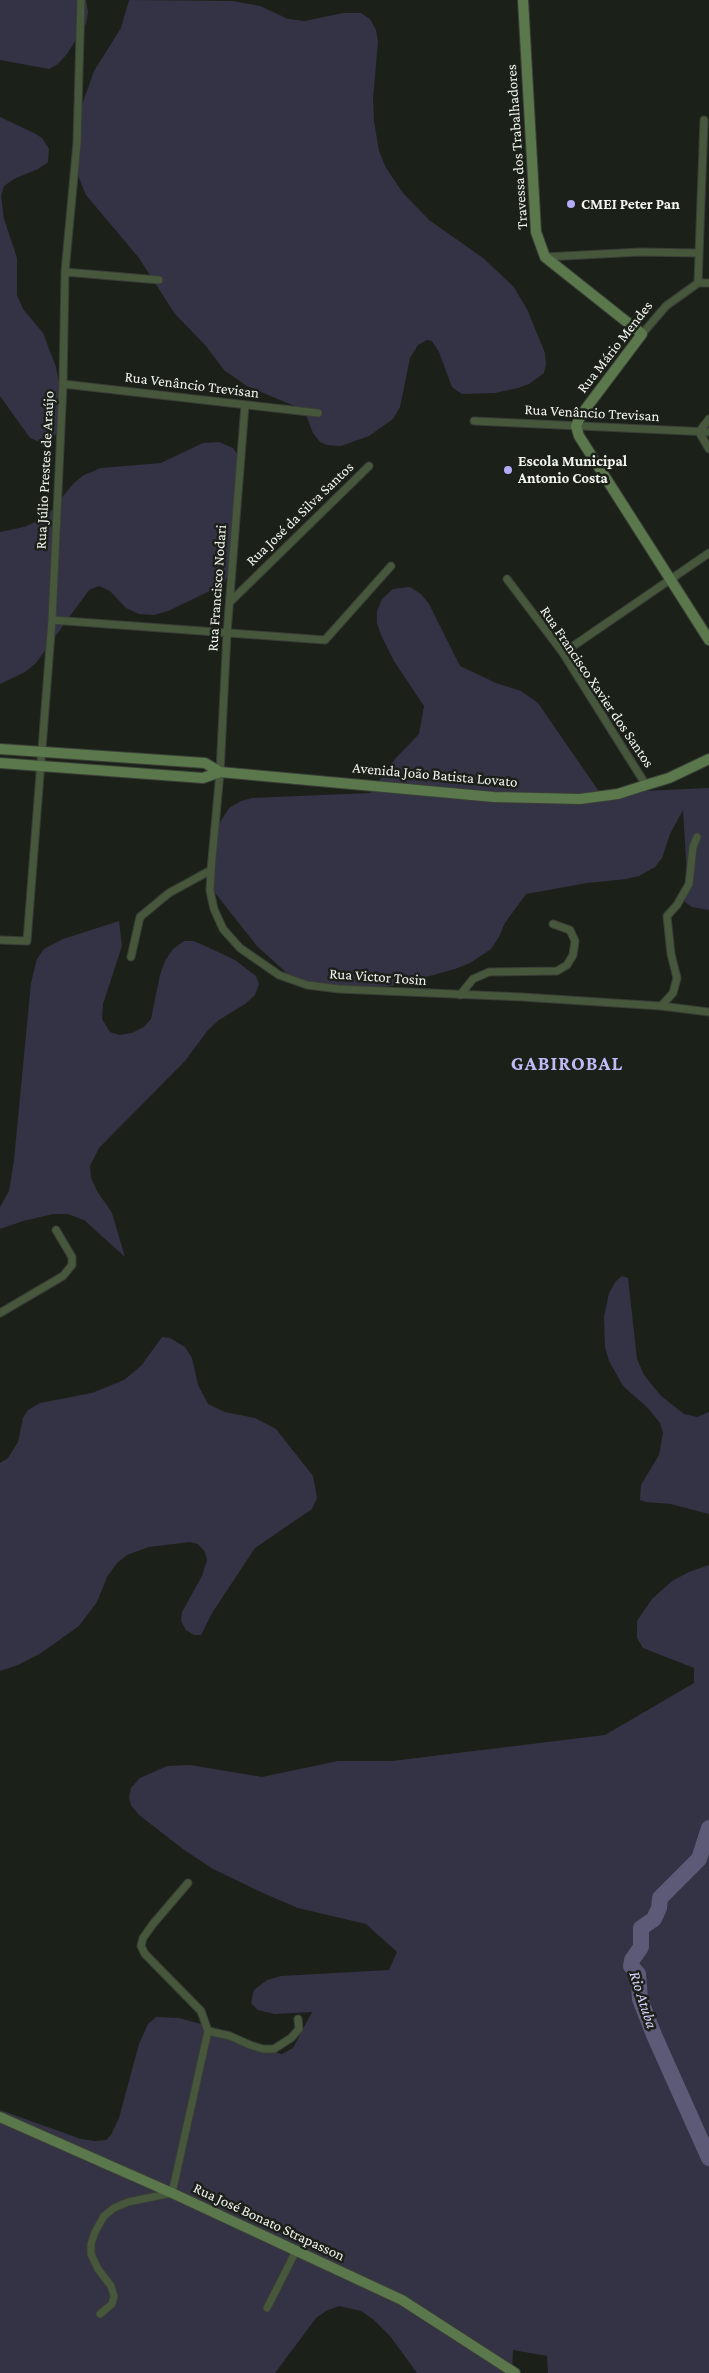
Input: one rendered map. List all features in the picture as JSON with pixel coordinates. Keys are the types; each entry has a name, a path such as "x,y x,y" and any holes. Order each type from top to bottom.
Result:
{"street":[{"name":"Rua Júlio Prestes de Araújo","path":"0,940 27,941 52,620 63,384 65,272 77,143 81,0"},
{"name":"Travessa dos Trabalhadores","path":"523,0 536,232 545,257"},
{"path":"704,120 698,283 709,283"},
{"path":"545,257 640,252 699,253"},
{"path":"545,257 642,334"},
{"path":"65,272 159,280"},
{"name":"Rua Mário Mendes","path":"576,426 581,415 642,334 666,306 698,283"},
{"name":"Rua Venâncio Trevisan","path":"63,384 318,413"},
{"name":"Rua Francisco Nodari","path":"220,772 227,633 244,405"},
{"path":"709,419 699,432 709,449"},
{"name":"Rua Venâncio Trevisan","path":"474,421 709,432"},
{"path":"576,426 579,436 709,640"},
{"name":"Rua José da Silva Santos","path":"230,602 369,466"},
{"path":"563,653 709,553"},
{"path":"52,620 325,640 391,566"},
{"name":"Rua Francisco Xavier dos Santos","path":"507,580 563,653 646,786"},
{"name":"Avenida João Batista Lovato","path":"0,749 205,763 220,772"},
{"name":"Avenida João Batista Lovato","path":"0,763 203,778 220,772 494,797 580,799 618,794 646,786 669,778 709,759"},
{"name":"Rua Victor Tosin","path":"220,772 210,891 214,909 223,929 240,948 279,975 307,985 339,989 460,996 522,997 661,1006 709,1012"},
{"path":"661,1006 673,993 677,978 670,947 667,916 677,905 689,884 693,847 697,837"},
{"path":"131,957 140,916 168,893 211,870"},
{"path":"460,996 473,979 489,972 557,971 566,965 573,955 575,941 570,930 553,924"},
{"path":"0,1313 63,1276 72,1265 72,1257 56,1230"},
{"path":"100,2314 112,2304 114,2296 111,2286 98,2269 91,2254 91,2244 95,2232 104,2216 114,2208 128,2202 172,2193 208,2031 201,2011 145,1954 141,1946 143,1938 153,1924 188,1883"},
{"path":"208,2031 256,2047 274,2049 291,2038 299,2029 298,2019"},
{"name":"Rua José Bonato Strapasson","path":"0,2117 172,2193 402,2300 515,2373"},
{"path":"267,2308 296,2251"}],"shaded area":[{"path":"0,0 86,0 88,12 86,24 67,54 58,64 49,69 0,60"},
{"path":"129,0 233,1 260,6 288,19 305,21 343,13 361,13 370,19 376,30 378,42 373,98 374,121 379,151 386,168 403,193 429,220 483,258 513,286 527,309 545,353 546,364 544,373 529,384 518,388 495,393 462,394 452,387 439,352 432,341 427,340 418,345 410,358 400,407 393,419 369,436 341,446 327,445 320,442 313,433 304,410 247,386 224,370 206,346 175,314 139,258 86,195 79,178 76,163 76,129 82,105 94,71 121,28"},
{"path":"0,117 42,138 49,149 48,162 4,186 1,196 4,219 17,258 17,295 23,309 43,333 56,367 63,405 61,428 52,439 42,443 30,438 0,396"},
{"path":"219,442 233,448 242,461 230,572 225,581 214,589 168,611 154,615 139,614 126,608 110,591 99,586 89,590 36,663 25,672 0,684 0,532 24,527 46,517 74,483 84,475 101,468 161,463 203,443"},
{"path":"410,587 421,594 429,604 460,666 496,683 521,691 538,703 600,793 709,788 709,910 692,907 685,902 684,889 687,876 683,810 670,834 662,858 655,867 639,876 626,879 587,883 526,894 505,923 491,949 470,963 455,969 397,985 363,989 302,982 289,975 257,946 212,889 219,824 229,808 241,801 252,798 370,793 395,759 419,734 424,706 394,661 377,623 377,611 382,599 393,589"},
{"path":"119,921 122,946 103,1004 102,1019 110,1032 119,1035 132,1033 144,1027 151,1019 160,975 165,961 173,949 184,941 193,941 235,960 256,976 259,984 255,995 208,1030 185,1061 99,1148 90,1166 91,1178 97,1191 112,1213 125,1257 84,1220 68,1214 53,1214 0,1229 0,1207 9,1191 14,1160 31,983 37,959 44,949 63,939"},
{"path":"622,1276 628,1278 637,1359 644,1375 661,1396 684,1414 697,1417 709,1412 709,1514 671,1504 640,1500 641,1485 659,1455 663,1433 660,1423 648,1408 623,1386 609,1361 605,1347 604,1317 609,1293 616,1281"},
{"path":"162,1337 170,1338 185,1347 192,1358 198,1385 208,1404 225,1412 255,1418 276,1429 313,1476 317,1498 312,1509 255,1548 212,1613 201,1635 194,1635 186,1630 181,1621 182,1612 202,1576 207,1560 205,1552 198,1544 190,1542 149,1547 127,1555 117,1563 107,1577 97,1602 79,1626 41,1653 18,1665 0,1671 0,1463 8,1458 18,1442 23,1418 28,1410 40,1403 92,1393 124,1380 141,1366"},
{"path":"709,1565 709,2373 548,2373 547,2356 513,2350 512,2373 417,2373 390,2336 374,2320 361,2311 339,2306 326,2311 316,2318 275,2373 0,2373 0,2110 81,2139 106,2140 111,2135 119,2118 139,2044 148,2024 156,2017 179,2018 219,2029 238,2035 272,2052 282,2054 293,2048 312,2012 275,2014 258,2010 251,2003 254,1990 267,1980 281,1976 389,1970 397,1952 366,1924 298,1908 213,1869 183,1849 139,1815 131,1805 129,1797 131,1788 140,1778 167,1766 190,1765 262,1777 338,1761 392,1761 605,1735 694,1683 694,1668 643,1648 637,1638 637,1621 652,1599 672,1581 689,1572"}],"waterway":[{"name":"Rio Atuba","path":"709,1828 699,1859 660,1898 659,1908 654,1919 641,1928 641,1947 632,1960 631,1966 638,1974 640,1999 654,2035 709,2158"}],"place":[{"name":"CMEI Peter Pan","path":"571,204"},
{"name":"Escola Municipal Antonio Costa","path":"508,470"}],"district":[{"name":"GABIROBAL","path":"567,1064"}]}
